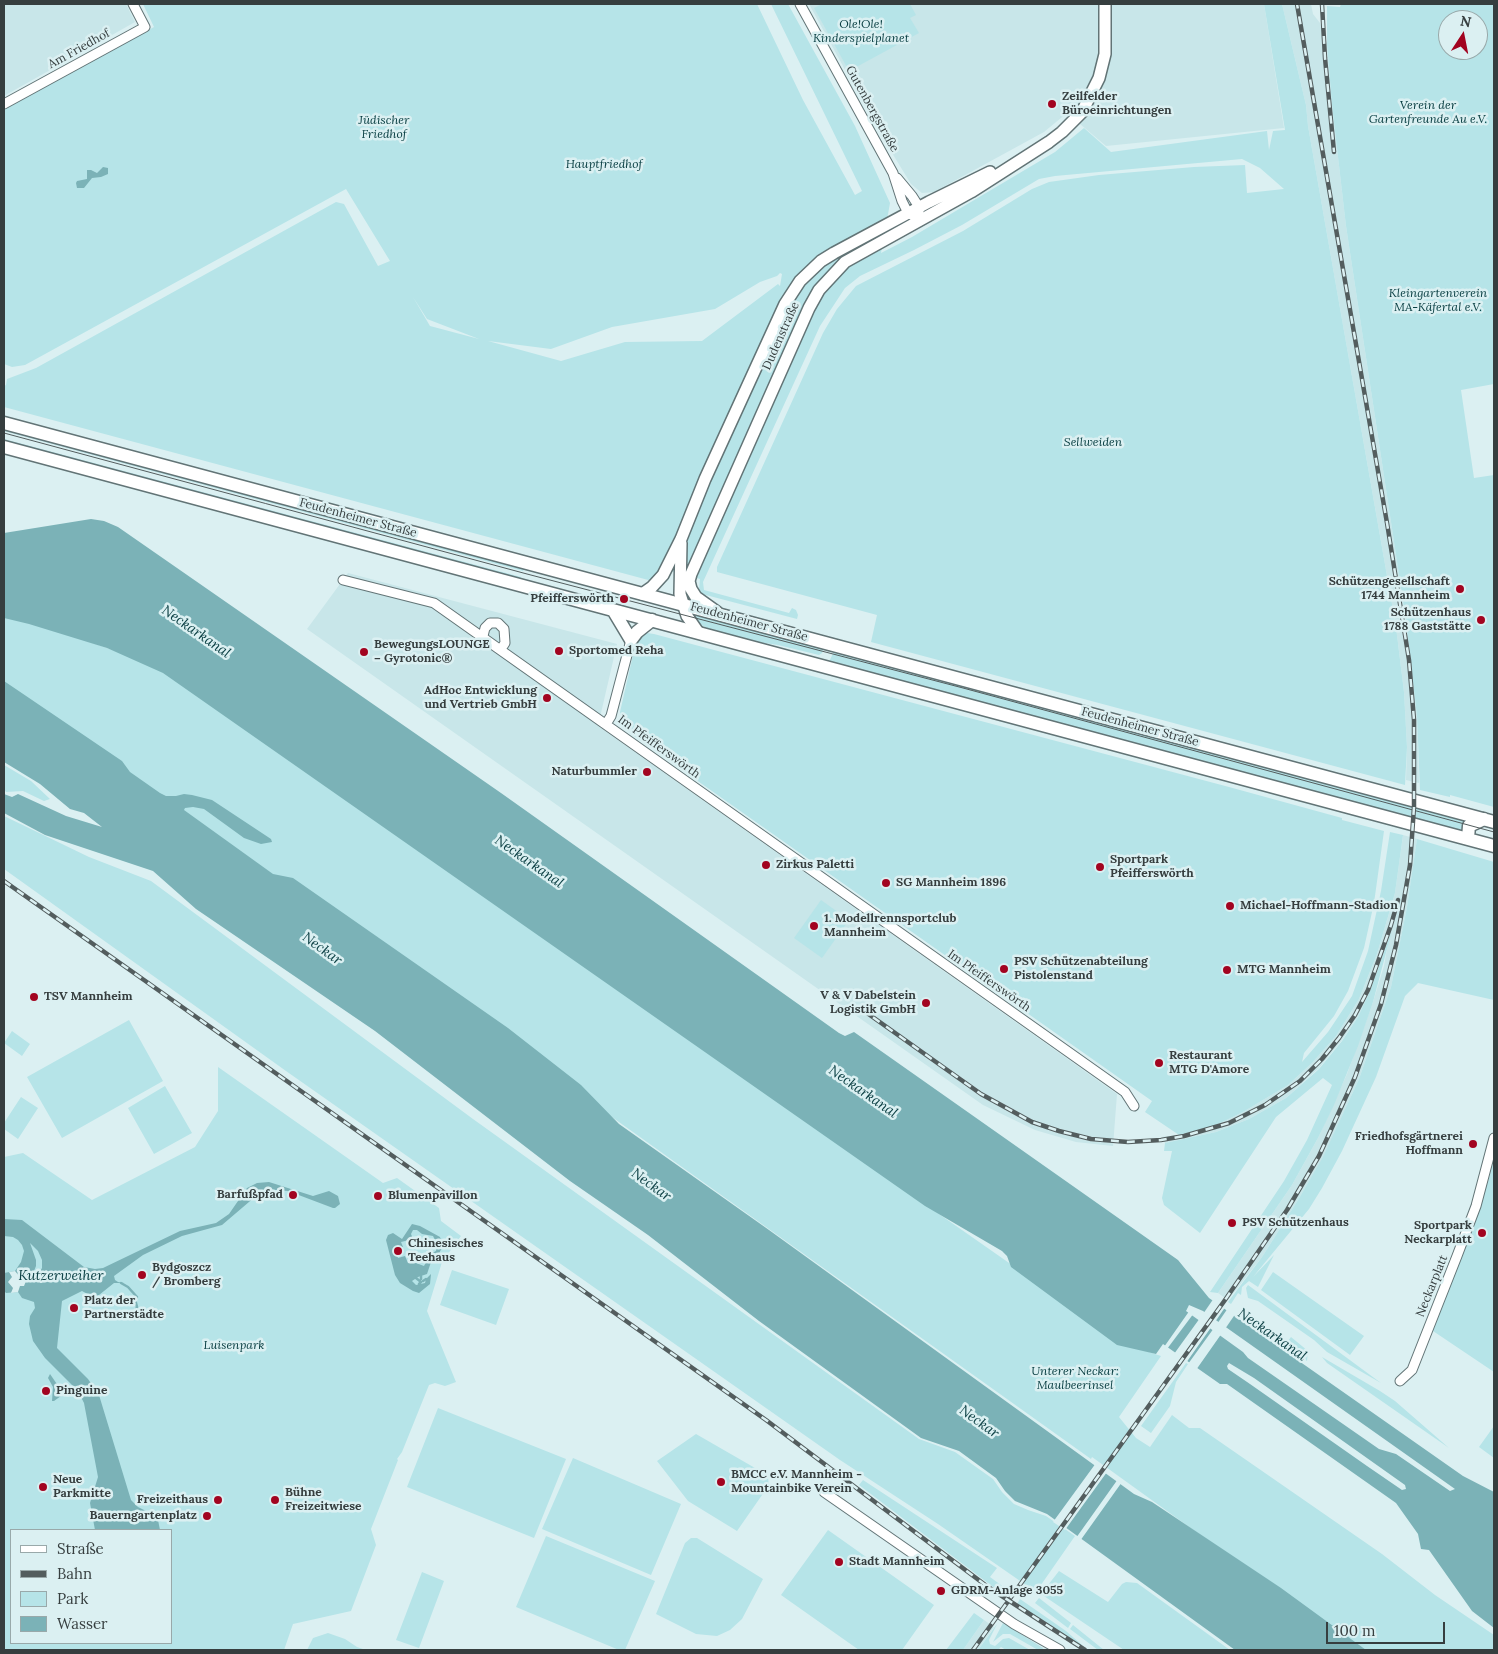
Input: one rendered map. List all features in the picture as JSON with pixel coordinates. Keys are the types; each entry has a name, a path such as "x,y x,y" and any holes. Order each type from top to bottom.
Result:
{"main road":[{"name":"Feudenheimer Straße","path":"4,423 1489,820"},
{"name":"Feudenheimer Straße","path":"4,447 1494,846"},
{"path":"527,586 526,577 529,572 546,568"},
{"path":"613,610 631,640 636,632 652,620"},
{"path":"808,661 826,655 827,643"},
{"path":"1468,838 1469,826 1489,820"}],"street":[{"name":"Am Friedhof","path":"4,104 144,27 133,4"},
{"name":"Gutenbergstraße","path":"800,4 893,173 902,202 914,210 920,220"},
{"name":"Dudenstraße","path":"721,615 696,597 691,589 691,574 809,308 819,290 845,262 970,192 1029,155 1062,132 1082,112 1099,78 1105,54 1105,4"},
{"name":"Dudenstraße","path":"642,594 652,587 663,575 681,539 705,480 785,304 800,282 821,262 834,253 993,170 1029,155"},
{"name":"Dudenstraße","path":"681,539 680,582 682,604"},
{"name":"Im Pfeifferswörth","path":"343,580 434,603 1125,1092 1134,1106"},
{"path":"682,604 687,616 698,632"},
{"path":"483,636 485,628 490,623 498,623 504,629 505,643 501,649"},
{"name":"Im Pfeifferswörth","path":"606,724 611,716 631,640"},
{"name":"Neckarplatt","path":"1400,1381 1412,1370 1457,1256 1476,1206 1494,1138"},
{"path":"824,1492 1014,1624 1055,1649"}],"shaded area":[{"path":"4,4 126,4 135,22 4,96"},
{"path":"809,4 1264,4 1284,128 1106,146 1067,113 1044,132 934,192 922,193 911,184 878,130"},
{"path":"1282,4 1311,4 1313,14 1320,23 1327,44 1346,226 1405,614 1417,716 1419,783 1406,780 1407,747 1404,692 1396,627 1308,126 1306,105"},
{"path":"348,573 617,644 598,726 1117,1094 1113,1146 1076,1142 1035,1130 983,1105 307,629"},
{"path":"1403,835 1417,839 1407,907 1391,987 1359,1079 1324,1157 1262,1257 1228,1300 1218,1293 1292,1185 1318,1138 1347,1074 1373,1002 1384,966 1389,938 1370,991 1358,1017 1319,1068 1286,1098 1249,1119 1216,1132 1165,1143 1162,1137 1179,1135 1214,1126 1243,1112 1288,1085 1312,1063 1336,1036 1359,999 1377,954 1395,893"},
{"path":"984,1620 994,1627 978,1650 963,1650"}],"green space":[{"path":"143,4 757,4 803,100 855,195 862,191 771,4 788,4 855,126 890,203 885,231 909,219 884,234 881,253 912,237 1055,152 1084,128 1111,152 1267,131 1269,150 1273,131 1285,130 1264,4 1282,4 1306,105 1308,126 1396,627 1404,692 1407,747 1405,785 871,642 877,615 717,572 717,567 823,333 837,309 856,286 963,231 1032,189 1049,182 1099,175 1245,165 1247,193 1284,189 1260,168 1242,159 1039,179 962,225 860,276 845,288 820,326 703,582 704,590 789,613 792,608 796,610 797,619 702,594 699,590 700,579 660,568 652,581 4,407 4,386 7,379 36,368 336,202 344,204 378,266 390,261 346,189 25,365 12,367 4,364 4,109 154,27","holes":["780,273 782,274 780,286 778,284 702,341 625,342 561,361 488,341 551,349 612,327 715,309 760,282 777,276","413,297 427,319 479,339 430,326"]},
{"name":"Ole!Ole! Kinderspielplanet","path":"822,4 910,4 916,15 910,18 919,33 849,71 814,8"},
{"path":"1341,4 1494,4 1494,384 1461,390 1474,478 1494,475 1494,807 1450,795 1450,797 1420,790 1417,716 1405,614 1346,226 1332,105 1327,44 1327,6 1340,7"},
{"path":"4,428 526,567 523,571 4,431"},
{"path":"4,439 521,577 520,580 4,443"},
{"path":"690,612 821,646 823,650 819,655 717,632 703,626 694,619"},
{"name":"Unterer Neckar: Maulbeerinsel","path":"4,616 59,631 158,668 1125,1344 1161,1356 1119,1417 1136,1438 1150,1447 1172,1415 1189,1428 1200,1428 1382,1554 1435,1595 1494,1635 1494,1650 1360,1650 1092,1457 1091,1459 4,683"},
{"name":"Sportpark Pfeifferswörth","path":"647,633 1229,787 1384,831 1374,903 1364,948 1348,991 1334,1016 1304,1053 1302,1062 1328,1032 1352,996 1368,951 1381,891 1390,832 1403,835 1395,893 1377,954 1359,999 1336,1036 1312,1063 1288,1085 1243,1112 1214,1126 1179,1135 1145,1112 1152,1101 631,734 623,724 620,712 636,642"},
{"path":"835,649 1467,819 1463,831 1007,711 829,662"},
{"path":"4,765 31,781 50,799 44,801 23,791 6,792 4,789"},
{"path":"4,816 89,857 151,881 473,1119 919,1439 955,1452 993,1479 1014,1504 1046,1516 1075,1536 1036,1592 938,1524 840,1460 286,1071 4,869"},
{"path":"1417,839 1494,862 1494,1000 1418,983 1405,996 1376,1077 1342,1151 1322,1188 1309,1209 1253,1277 1274,1255 1258,1287 1249,1281 1242,1287 1241,1295 1238,1293 1231,1304 1228,1302 1262,1257 1323,1157 1359,1079 1391,987 1407,907"},
{"path":"821,900 849,920 822,958 794,938"},
{"path":"1392,930 1373,1002 1358,1046 1334,1105 1318,1138 1292,1185 1218,1293 1210,1292 1284,1181 1307,1140 1332,1085 1323,1078 1276,1117 1200,1233 1164,1205 1162,1198 1172,1151 1164,1151 1165,1143 1216,1132 1249,1119 1286,1098 1319,1069 1342,1041 1358,1017 1370,991"},
{"path":"129,1020 163,1081 62,1138 27,1077"},
{"path":"12,1031 30,1044 22,1056 4,1043"},
{"name":"Luisenpark","path":"218,1067 383,1183 397,1178 439,1208 441,1221 461,1236 442,1262 427,1311 456,1382 445,1386 435,1383 429,1385 402,1452 397,1459 371,1529 376,1545 351,1611 293,1624 284,1650 4,1650 4,1157 23,1153 92,1200 195,1147 218,1111"},
{"path":"165,1086 192,1133 154,1154 128,1108"},
{"path":"21,1097 38,1108 18,1139 4,1129 4,1123"},
{"name":"Sportpark Neckarplatt","path":"1494,1160 1494,1372 1433,1331 1488,1182"},
{"path":"452,1270 509,1289 496,1325 440,1305"},
{"path":"1273,1272 1364,1336 1350,1355 1261,1290"},
{"path":"1248,1285 1381,1383 1327,1352 1314,1340 1258,1301 1248,1298 1246,1288"},
{"path":"1291,1337 1308,1351 1307,1361 1285,1345"},
{"path":"1322,1357 1395,1401 1449,1448 1327,1363"},
{"path":"1186,1363 1188,1364 1176,1382 1170,1406 1151,1433 1141,1426"},
{"path":"438,1408 566,1459 534,1538 407,1487"},
{"path":"1494,1426 1494,1458 1479,1447"},
{"name":"BMCC e.V. Mannheim - Mountainbike Verein","path":"696,1434 762,1472 768,1478 769,1485 737,1531 688,1501 657,1461"},
{"path":"573,1458 681,1504 651,1575 542,1529"},
{"path":"863,1480 997,1568 990,1577 1005,1588 1001,1593 859,1485"},
{"name":"Stadt Mannheim","path":"828,1530 934,1605 902,1650 859,1650 781,1595"},
{"path":"546,1536 655,1581 625,1650 619,1650 516,1607"},
{"path":"691,1538 697,1538 763,1579 742,1619 730,1630 717,1636 696,1634 656,1614 685,1543"},
{"path":"1059,1571 1108,1602 1122,1584 1126,1582 1137,1583 1230,1650 1124,1650 1041,1594"},
{"path":"422,1572 444,1581 419,1648 396,1640"},
{"path":"1039,1598 1071,1623 1068,1628 1035,1603"},
{"path":"1020,1599 1066,1631 1082,1647 1017,1604"},
{"path":"974,1613 984,1620 963,1650 946,1650"},
{"path":"1003,1623 1043,1648 1042,1650 1038,1650 1010,1634 1003,1634 993,1642"},
{"path":"997,1624 989,1640 990,1644 995,1646 1003,1639 1009,1638 1030,1650 1006,1650 1001,1647 998,1650 978,1650"},
{"path":"1073,1625 1104,1650 1098,1650 1070,1629"},
{"path":"328,1633 366,1650 307,1650 313,1638"}],"water":[{"path":"103,167 108,168 108,174 92,178 84,188 77,188 77,181 87,179 87,170 97,173"},
{"name":"Neckarkanal","path":"91,519 104,521 118,527 501,793 839,1033 845,1036 854,1032 1178,1260 1209,1298 1463,1476 1494,1492 1494,1628 1472,1611 1429,1550 1421,1549 1418,1534 1396,1503 1227,1384 1220,1384 1163,1344 1156,1354 1117,1345 1011,1267 1007,1256 1002,1251 925,1206 163,673 107,648 4,618 4,533","holes":["1189,1305 1203,1311 1455,1489 1450,1491 1396,1454 1379,1449 1248,1358 1243,1352 1186,1311","1229,1363 1254,1378 1405,1485 1406,1489 1402,1490 1228,1369"]},
{"name":"Neckar","path":"4,681 122,761 130,772 160,793 166,796 192,795 212,800 271,839 272,842 261,844 244,838 204,809 193,807 185,808 184,810 273,874 293,878 508,1028 581,1085 619,1124 1134,1494 1152,1502 1281,1588 1366,1650 1235,1650 1047,1514 1015,1501 996,1478 959,1451 921,1438 759,1321 648,1235 570,1181 375,1031 196,909 153,871 45,835 4,813 4,794 12,797 18,794 66,816 102,827 84,813 70,809 40,784 4,762"},
{"name":"Kutzerweiher","path":"269,1182 313,1196 329,1191 338,1196 340,1204 333,1208 288,1191 265,1189 222,1225 182,1236 143,1255 114,1276 115,1280 124,1283 114,1283 99,1295 93,1297 82,1291 62,1301 57,1348 88,1379 99,1395 131,1500 138,1507 154,1515 158,1520 160,1529 95,1529 90,1503 98,1477 84,1403 78,1391 45,1358 33,1341 29,1324 30,1316 35,1308 34,1302 22,1298 18,1292 6,1293 4,1291 4,1273 15,1271 21,1262 24,1251 18,1240 13,1237 4,1236 4,1219 22,1220 84,1267 103,1268 180,1231 216,1223 229,1214 247,1188 257,1183","holes":["30,1243 38,1251 42,1260 42,1268 38,1275 33,1278 36,1260"]},
{"path":"412,1224 420,1226 440,1237 443,1246 437,1257 431,1262 427,1274 412,1281 416,1285 425,1283 431,1274 430,1284 419,1293 400,1283 395,1275 386,1240 388,1235 393,1233 402,1239","holes":["413,1230 417,1230 422,1234 433,1236 437,1244 436,1251 430,1254 424,1266 408,1263 405,1256 398,1258 395,1250 403,1247 401,1242 413,1239 411,1234"]},
{"path":"50,1374 61,1390 61,1396 54,1401 52,1401 53,1387 48,1378"}],"pier":[{"path":"15,1271 19,1276 23,1276 26,1281 24,1286 20,1286 18,1292 11,1293 13,1288 8,1282 12,1277 9,1272"},
{"path":"1214,1298 1226,1306 1215,1322 1203,1314"},
{"path":"1228,1308 1236,1313 1225,1329 1217,1324"},
{"path":"1190,1310 1194,1313 1167,1349 1164,1347"},
{"path":"1200,1318 1212,1326 1186,1363 1174,1354"},
{"path":"1214,1328 1222,1333 1196,1370 1188,1364"},
{"path":"1096,1463 1107,1472 1065,1530 1053,1522"},
{"path":"1118,1479 1122,1482 1080,1541 1076,1538"}],"waterway":[{"path":"416,1278 421,1282 419,1284"},
{"path":"121,1283 128,1287 137,1297 135,1299 137,1307 135,1313"}],"tram line":[{"path":"4,433 527,574 963,688 1494,832"}],"railway":[{"path":"973,1650 1225,1300 1287,1210 1319,1156 1355,1077 1381,1004 1396,945 1410,865 1414,807 1414,720 1409,660 1297,4"},
{"path":"1322,4 1334,152"},
{"path":"4,881 766,1420 988,1587 1085,1650"},
{"path":"860,1008 981,1094 1032,1122 1091,1139 1128,1142 1161,1140 1184,1136 1229,1123 1265,1105 1300,1081 1322,1059 1355,1015 1368,990 1398,900"}],"place":[{"name":"Zeilfelder Büroeinrichtungen","path":"1052,104"},
{"name":"Schützengesellschaft 1744 Mannheim","path":"1460,589"},
{"name":"Pfeifferswörth","path":"624,599"},
{"name":"Schützenhaus 1788 Gaststätte","path":"1481,620"},
{"name":"Sportomed Reha","path":"559,651"},
{"name":"BewegungsLOUNGE – Gyrotonic®","path":"364,652"},
{"name":"AdHoc Entwicklung und Vertrieb GmbH","path":"547,698"},
{"name":"Naturbummler","path":"647,772"},
{"name":"Zirkus Paletti","path":"766,865"},
{"name":"Sportpark Pfeifferswörth","path":"1100,867"},
{"name":"SG Mannheim 1896","path":"886,883"},
{"name":"Michael-Hoffmann-Stadion","path":"1230,906"},
{"name":"1. Modellrennsportclub Mannheim","path":"814,926"},
{"name":"PSV Schützenabteilung Pistolenstand","path":"1004,969"},
{"name":"MTG Mannheim","path":"1227,970"},
{"name":"TSV Mannheim","path":"34,997"},
{"name":"V & V Dabelstein Logistik GmbH","path":"926,1003"},
{"name":"Restaurant MTG D'Amore","path":"1159,1063"},
{"name":"Friedhofsgärtnerei Hoffmann","path":"1473,1144"},
{"name":"Barfußpfad","path":"293,1195"},
{"name":"Blumenpavillon","path":"378,1196"},
{"name":"PSV Schützenhaus","path":"1232,1223"},
{"name":"Sportpark Neckarplatt","path":"1482,1233"},
{"name":"Chinesisches Teehaus","path":"398,1251"},
{"name":"Bydgoszcz / Bromberg","path":"142,1275"},
{"name":"Platz der Partnerstädte","path":"74,1308"},
{"name":"Pinguine","path":"46,1391"},
{"name":"BMCC e.V. Mannheim - Mountainbike Verein","path":"721,1482"},
{"name":"Neue Parkmitte","path":"43,1487"},
{"name":"Freizeithaus","path":"218,1500"},
{"name":"Bühne Freizeitwiese","path":"275,1500"},
{"name":"Bauerngartenplatz","path":"207,1516"},
{"name":"Stadt Mannheim","path":"839,1562"},
{"name":"GDRM-Anlage 3055","path":"941,1591"}],"park label":[{"name":"Verein der Gartenfreunde Au e.V.","path":"1428,113"},
{"name":"Jüdischer Friedhof","path":"384,128"},
{"name":"Hauptfriedhof","path":"604,165"},
{"name":"Kleingartenverein MA-Käfertal e.V.","path":"1438,301"},
{"name":"Sellweiden","path":"1093,443"}]}
